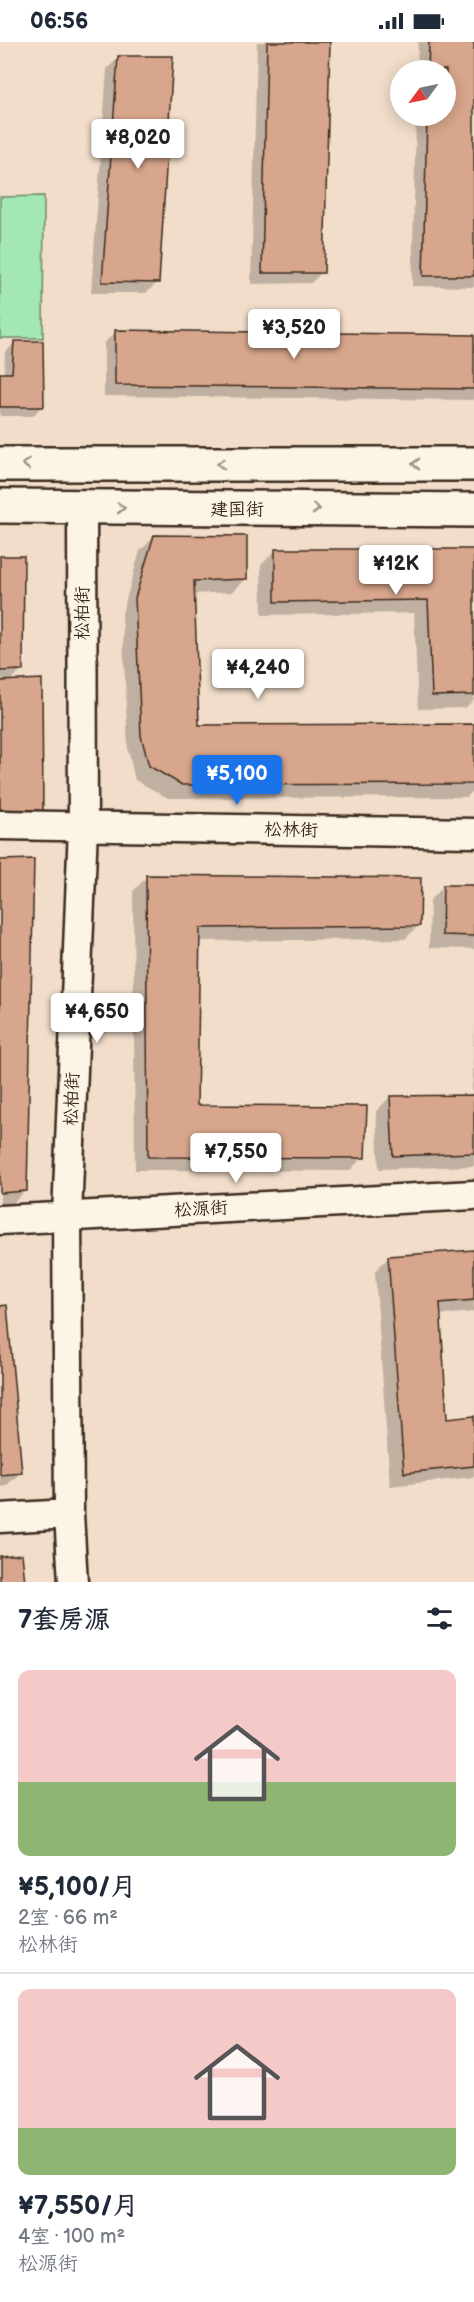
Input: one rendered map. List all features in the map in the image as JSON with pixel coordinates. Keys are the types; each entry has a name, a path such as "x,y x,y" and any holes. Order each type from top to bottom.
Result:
{"main road":[{"path":"0,464 474,464"},
{"name":"建国街","path":"0,506 474,510"}],"street":[{"name":"松柏街","path":"73,1582 69,1514 67,1216 83,826 82,508"},
{"name":"松林街","path":"0,825 474,832"},
{"name":"松源街","path":"0,1220 474,1195"},
{"path":"0,1518 69,1514"}],"green space":[{"path":"44,196 43,338 0,338 0,197"}],"building":[{"path":"267,42 330,42 324,273 262,273"},
{"path":"429,42 474,42 474,276 423,276 427,126 456,126 456,60 428,60"},
{"path":"118,56 173,56 159,283 102,282"},
{"path":"115,330 474,335 474,389 115,385"},
{"path":"14,341 43,341 44,407 0,407 0,373 12,373"},
{"path":"154,535 247,536 247,579 194,581 199,725 474,724 474,784 182,785 149,766 141,736 135,598"},
{"path":"275,549 474,549 474,695 432,696 428,600 275,602"},
{"path":"0,556 24,556 23,670 0,671"},
{"path":"42,679 43,817 0,817 0,681"},
{"path":"34,859 27,1191 0,1193 0,860"},
{"path":"146,875 421,878 420,926 200,928 197,1105 367,1106 365,1158 148,1157"},
{"path":"443,885 474,885 474,936 442,935"},
{"path":"474,1095 474,1153 393,1156 390,1096"},
{"path":"474,1250 474,1300 440,1303 447,1419 474,1416 474,1466 404,1473 388,1256"},
{"path":"7,1305 22,1473 0,1475 0,1306"},
{"path":"22,1554 25,1582 0,1582 0,1556"}]}
